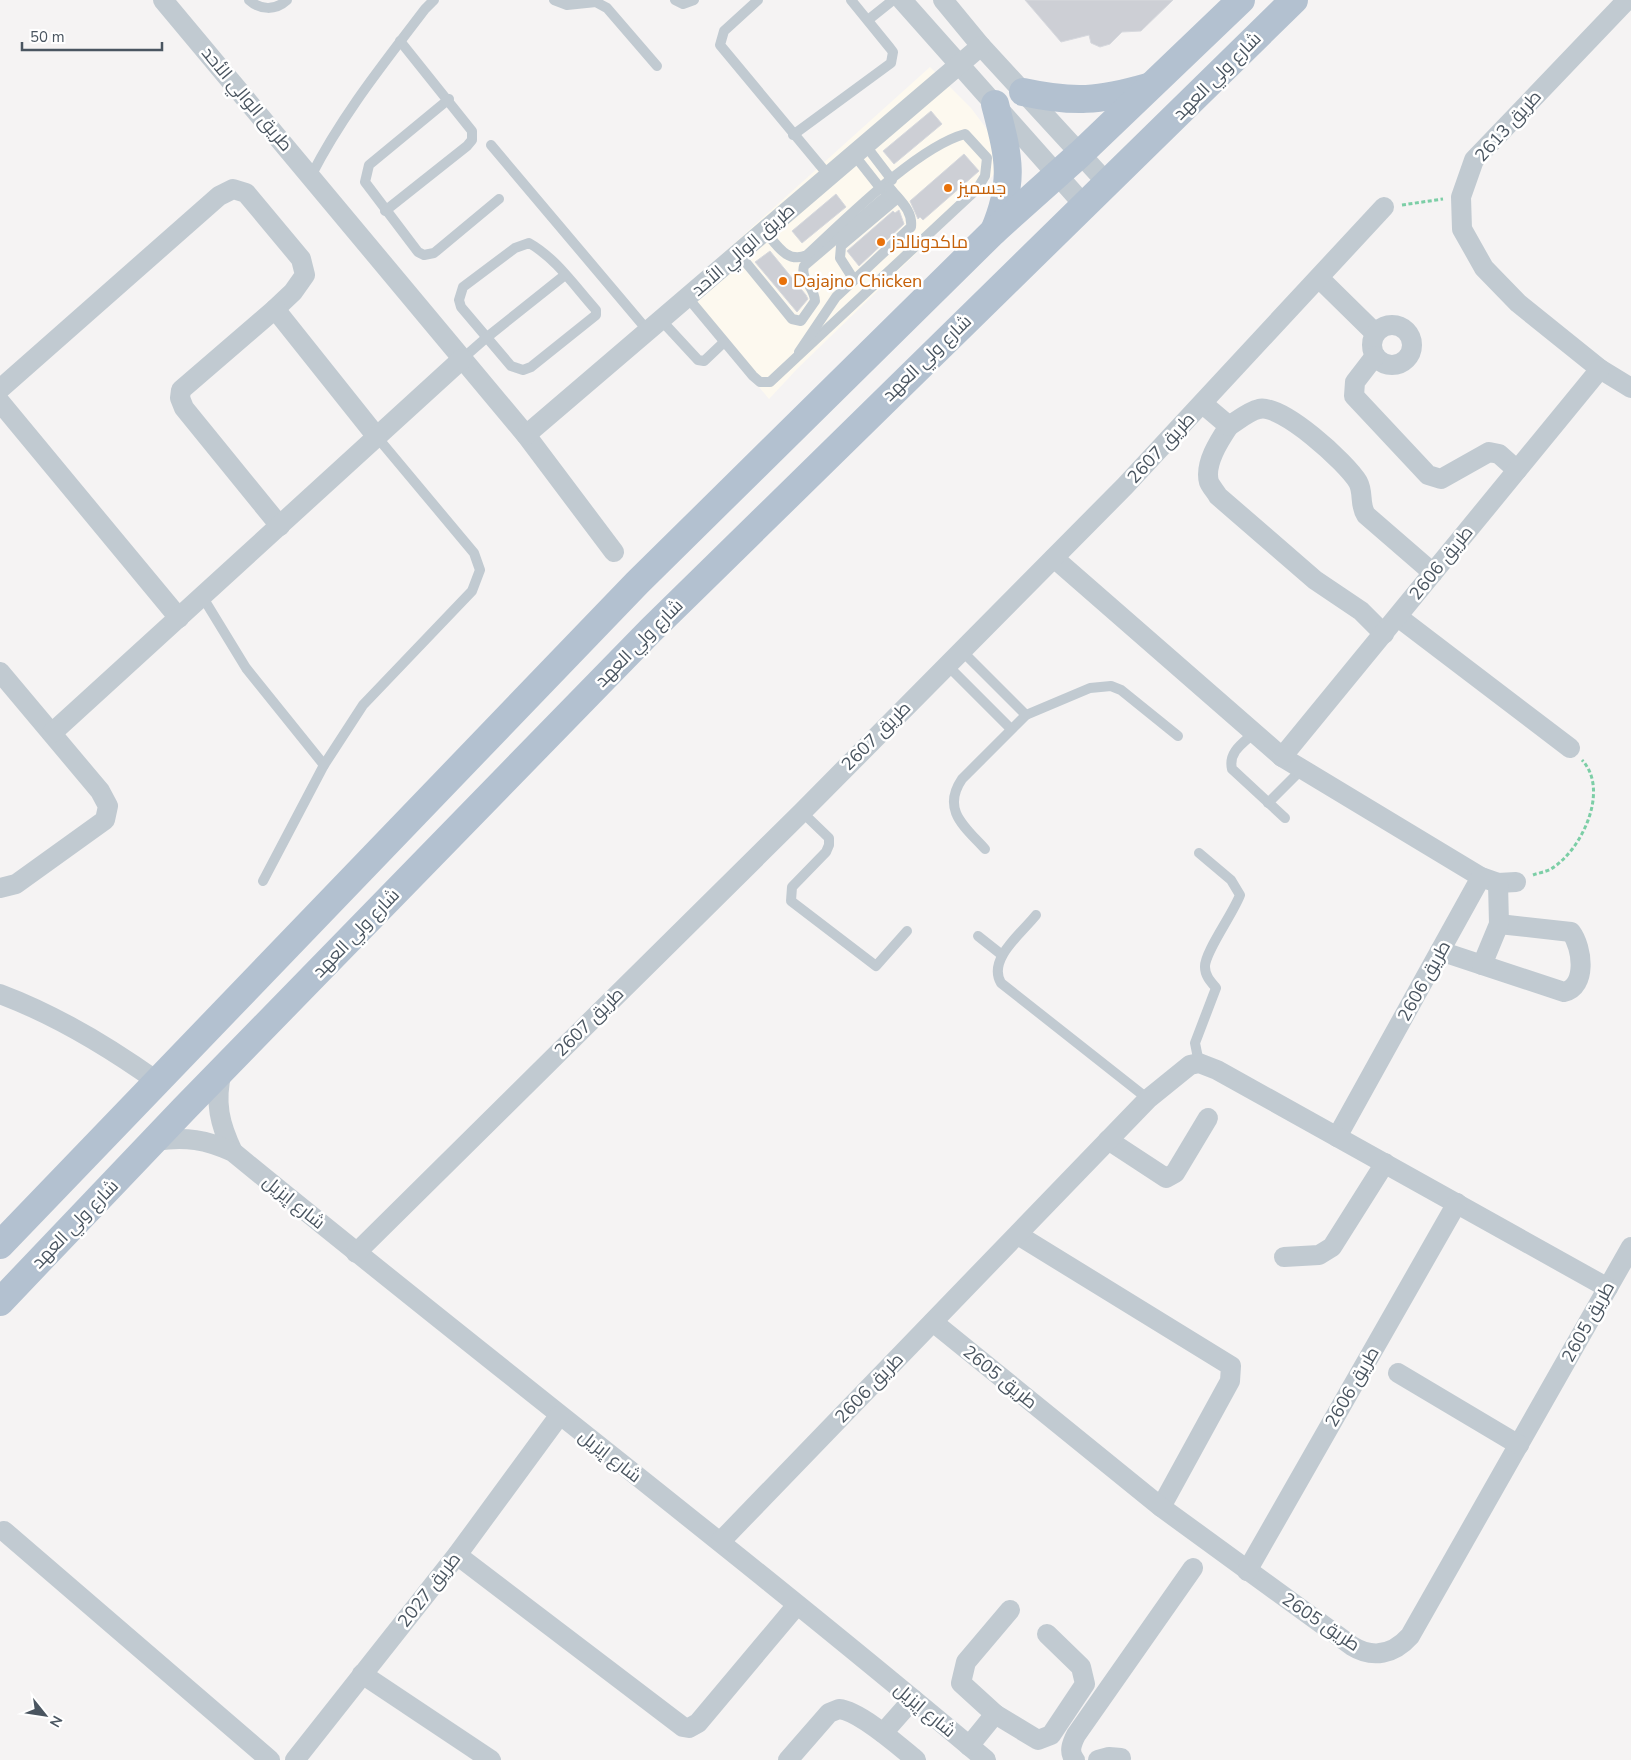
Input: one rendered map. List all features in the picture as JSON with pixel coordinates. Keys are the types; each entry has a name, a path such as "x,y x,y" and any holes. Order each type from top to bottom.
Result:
{"main road":[{"path":"1071,191 1079,180 1080,154 1241,0"},
{"name":"شارع ولي العهد","path":"0,1245 637,583 994,231 1071,191 1107,183 1294,0"},
{"path":"1023,92 1081,101 1120,95 1150,86"},
{"path":"994,231 1006,198 1009,164 995,104"},
{"name":"شارع ولي العهد","path":"0,1302 156,1141 184,1109 651,630 854,429 867,404 887,380 1071,191"},
{"path":"158,1082 184,1109"}],"street":[{"name":"طريق الوالي الأحد","path":"163,0 312,176 526,435 614,552"},
{"path":"902,0 1071,191"},
{"path":"943,0 1023,92 1107,183"},
{"path":"1627,0 1631,4"},
{"name":"طريق 2613","path":"1627,0 1474,160 1460,197 1462,229 1484,268 1518,303 1600,368 1631,388"},
{"name":"طريق الوالي الأحد","path":"526,435 829,176 961,66 982,46"},
{"path":"0,389 219,196 233,189 246,193 302,259 305,275 293,292 275,309 181,390 180,398 184,408 280,526"},
{"name":"طريق 2607","path":"356,1253 802,812 1126,486 1384,207"},
{"path":"1320,278 1375,334"},
{"path":"275,309 377,437"},
{"path":"1391,325 1400,327 1408,333 1412,341 1411,350 1407,358 1399,364 1390,365 1381,362 1375,356 1372,348 1375,334 1382,328 1391,325"},
{"path":"1375,356 1355,382 1354,396 1428,475 1441,479 1489,452 1499,454 1517,470"},
{"path":"52,733 462,359"},
{"name":"طريق 2606","path":"1282,757 1600,368"},
{"path":"0,402 178,618"},
{"path":"1203,404 1229,426"},
{"path":"1384,634 1361,611 1316,580 1218,496 1210,482 1210,466 1217,444 1229,426 1258,409 1272,410 1292,421 1352,474 1360,485 1361,507 1366,515 1433,574"},
{"path":"1054,558 1282,757 1498,881 1499,924 1482,965"},
{"path":"1398,617 1570,748"},
{"path":"0,672 100,790 108,806 105,820 16,884 0,888"},
{"name":"طريق 2606","path":"1337,1136 1440,951 1498,881"},
{"path":"1440,951 1564,992 1572,990 1578,984 1581,969 1574,937 1571,932 1499,924"},
{"path":"0,994 40,1009 158,1082"},
{"path":"1199,1063 1217,1070 1337,1136 1608,1288"},
{"name":"طريق 2606","path":"721,1542 1148,1099 1190,1065 1199,1063"},
{"name":"شارع إيزيل","path":"222,1072 219,1084 218,1109 224,1132 233,1152"},
{"path":"1108,1140 1166,1178 1175,1173 1208,1118"},
{"name":"شارع إيزيل","path":"156,1141 190,1138 213,1143 233,1152 559,1416 721,1542 986,1760"},
{"path":"1284,1257 1319,1255 1332,1247 1385,1163"},
{"name":"طريق 2606","path":"1248,1571 1457,1203"},
{"path":"1018,1235 1231,1366 1230,1381 1160,1507"},
{"name":"طريق 2605","path":"933,1322 1160,1507 1360,1651 1378,1654 1396,1649 1410,1636 1631,1247"},
{"path":"1398,1374 1519,1445"},
{"name":"طريق 2027","path":"294,1760 456,1555 559,1416"},
{"path":"4,1531 270,1760"},
{"path":"456,1555 683,1727 688,1728 698,1723 797,1605"},
{"path":"1075,1760 1072,1756 1071,1745 1076,1735 1194,1568"},
{"path":"1010,1610 966,1662 962,1672 961,1683 995,1714 1038,1740 1051,1735 1085,1684 1081,1667 1047,1634"},
{"path":"362,1674 491,1760"},
{"path":"883,1733 913,1699"},
{"path":"788,1760 834,1710 839,1709 849,1711 883,1733 916,1760"},
{"path":"969,1746 995,1714"},
{"path":"1098,1760 1109,1757 1121,1758"}],"lane":[{"path":"249,0 265,8 279,6 287,0"},
{"path":"312,176 331,136 400,41 434,0"},
{"path":"554,0 567,5 596,2 606,8 657,66"},
{"path":"675,0 683,4 694,0"},
{"path":"758,0 724,31 720,45 829,176"},
{"path":"793,135 891,62 892,52 890,48 851,0"},
{"path":"868,20 893,0"},
{"path":"385,211 472,140 472,131 449,99 400,41"},
{"path":"449,99 369,165 365,182 385,211 418,252 424,255 434,253 500,199"},
{"path":"688,298 760,382 770,382 978,189 985,176 987,158 965,134 950,138 936,147 804,266 804,276 816,301 801,321 792,319 739,254"},
{"path":"492,145 655,326 698,360 704,361 724,342"},
{"path":"861,151 890,189"},
{"path":"790,365 830,304 911,227 912,219 909,211 861,151"},
{"path":"765,231 784,253 795,258 807,255 890,189"},
{"path":"854,280 840,258 841,246 890,189"},
{"path":"529,243 540,249 596,310 596,315 592,319 531,367 523,370 511,366 486,338 461,308 459,300 463,287 515,248 529,243"},
{"path":"462,359 565,275"},
{"path":"263,881 324,765 363,705 472,591 480,570 474,553 377,437"},
{"path":"202,596 246,668 324,765"},
{"path":"962,650 1026,715"},
{"path":"947,665 1010,728"},
{"path":"985,849 960,821 955,811 953,800 956,788 962,779 1010,728 1026,715 1090,688 1111,686 1130,696 1178,736"},
{"path":"1254,733 1232,754 1230,762 1232,769 1285,818"},
{"path":"1268,803 1302,769"},
{"path":"802,812 829,838 829,845 826,852 792,887 791,901 876,966 907,931"},
{"path":"1199,854 1231,880 1240,895 1235,910 1206,960 1206,974 1216,988 1195,1043 1199,1063"},
{"path":"1036,915 1002,955 997,965 996,974 1001,983 1148,1099"},
{"path":"978,936 1002,955"}],"path":[{"path":"1384,207 1460,197"},
{"path":"1498,881 1551,868 1570,850 1586,826 1595,794 1591,770 1570,748"}],"shaded area":[{"path":"930,67 971,108 989,132 999,169 965,206 797,369 769,399 680,292"}],"building":[{"path":"1025,0 1173,0 1141,31 1122,32 1110,44 1100,47 1091,43 1089,35 1061,42"},
{"path":"931,111 942,124 894,164 883,151"},
{"path":"964,154 979,171 923,220 920,217 918,219 910,201"},
{"path":"836,194 846,207 802,243 792,231"},
{"path":"899,210 904,224 859,266 847,251 893,211 895,213"},
{"name":"Dajajno Chicken","path":"770,251 808,299 797,312 755,262"}],"place":[{"name":"جسميز","path":"948,188"},
{"name":"ماكدونالدز","path":"881,242"},
{"name":"Dajajno Chicken","path":"783,281"}]}
